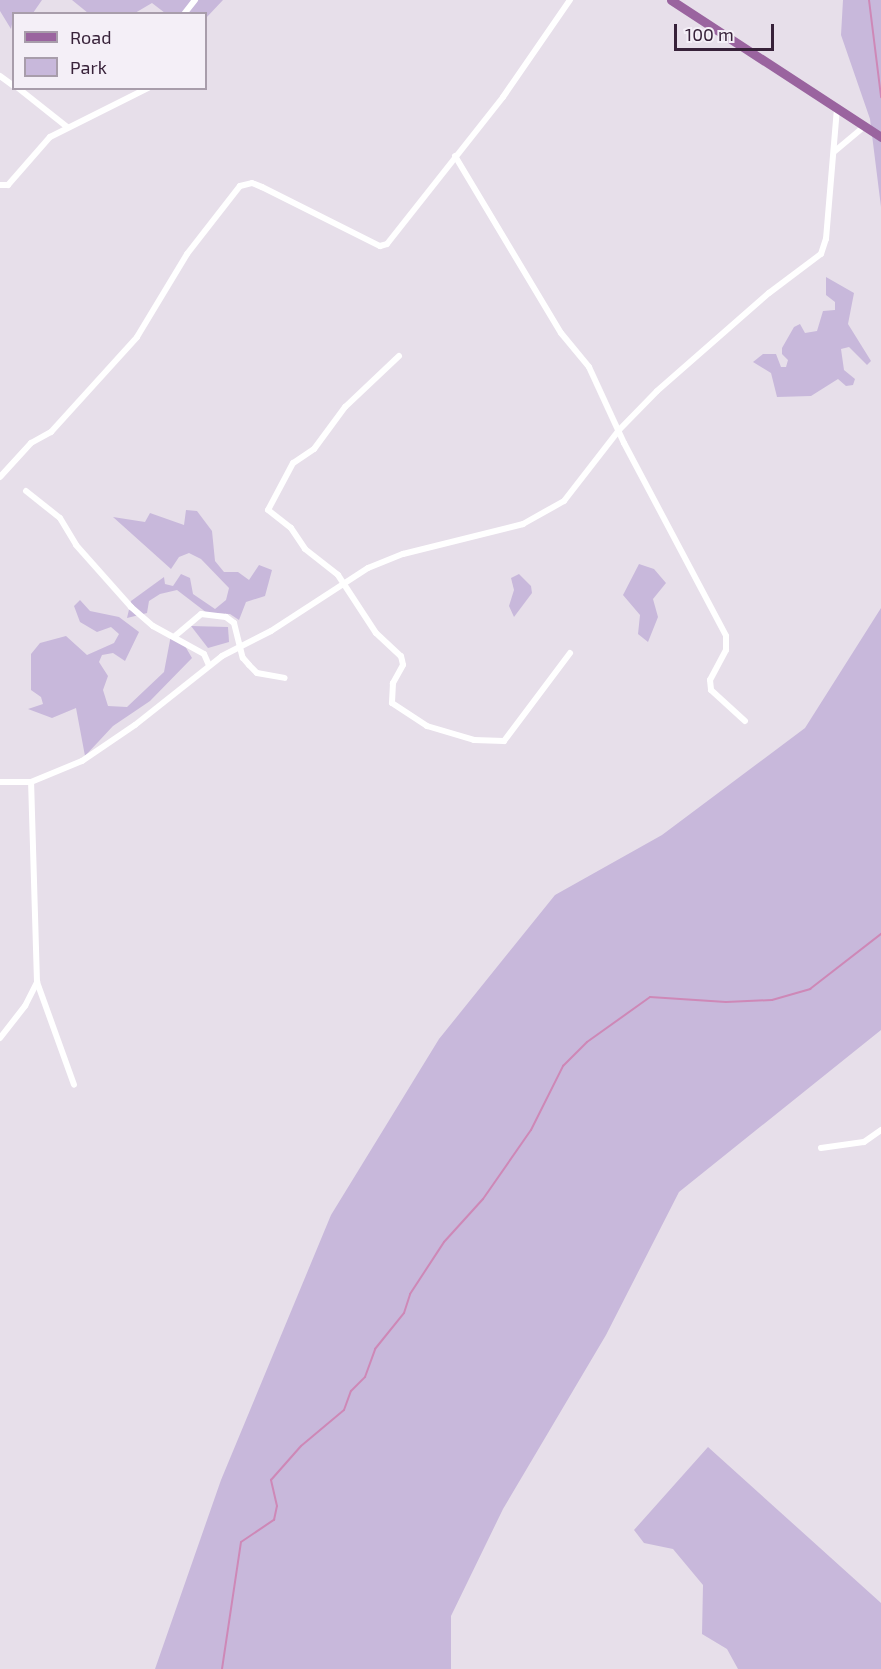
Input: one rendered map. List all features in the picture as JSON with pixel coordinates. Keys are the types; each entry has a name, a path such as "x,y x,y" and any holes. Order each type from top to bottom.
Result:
{"main road":[{"path":"671,0 881,137"}],"street":[{"path":"186,12 195,0"},
{"path":"0,477 31,443 51,432 137,337 187,254 240,186 252,183 262,187 380,246 395,236 510,87 570,0"},
{"path":"21,90 67,127"},
{"path":"0,185 8,185 32,155 67,127 92,119 144,90"},
{"path":"0,782 31,782 82,761 135,725 209,665 239,646 271,632 368,568 403,554 499,531 553,510 580,483 619,430 769,293 821,254 837,109"},
{"path":"834,152 865,126"},
{"path":"455,156 561,333 589,367 619,430 726,636 726,650 710,680 711,690 745,722"},
{"path":"399,356 345,406 314,449 293,463 268,510 345,584 355,605 384,643 401,656 403,665 391,690 392,703 437,730 474,740 504,741 570,653"},
{"path":"26,491 60,518 76,545 131,607 153,626 175,636 204,654 209,665"},
{"path":"175,636 189,621 201,614 214,614 234,623 243,658 257,673 285,678"},
{"path":"0,788 12,782"},
{"path":"31,782 37,982 74,1085"},
{"path":"0,1038 20,1014 37,982"},
{"path":"821,1148 864,1142 881,1130"}],"green space":[{"path":"0,0 42,0 34,12 12,12 11,29 0,11"},
{"path":"72,0 223,0 207,17 207,12 164,12 152,3 137,12 87,12"},
{"path":"843,0 881,0 881,207 870,119 841,35"},
{"path":"826,277 854,293 848,324 871,361 867,365 849,347 841,349 844,370 855,379 853,385 846,386 838,379 811,396 777,397 771,373 753,362 763,354 776,354 781,367 786,367 788,360 782,354 782,348 794,327 800,324 805,333 817,331 823,311 835,310 835,302 826,295"},
{"path":"186,510 197,511 212,531 215,561 224,572 238,572 249,580 259,565 272,570 265,596 246,602 239,620 230,614 207,613 177,590 160,594 149,601 147,613 127,618 131,601 164,577 165,584 173,586 181,574 190,578 193,594 215,609 226,600 229,588 201,559 189,553 179,557 171,569 113,517 145,522 150,513 184,525"},
{"path":"639,564 654,569 666,583 653,599 658,617 648,642 638,634 640,615 623,595"},
{"path":"519,574 531,586 532,593 514,617 509,606 514,590 511,578"},
{"path":"80,600 90,611 119,617 139,632 125,661 113,653 102,655 99,662 108,676 103,690 108,706 127,707 164,672 171,635 185,646 192,658 150,701 113,726 85,756 76,708 52,718 28,709 43,704 41,697 31,690 31,654 40,643 66,636 87,655 114,643 119,634 111,627 97,632 80,622 74,606"},
{"path":"881,608 881,1030 679,1192 606,1335 503,1509 451,1616 451,1669 155,1669 221,1480 331,1215 439,1039 555,895 662,835 805,728"},
{"path":"191,626 228,627 229,642 208,648"},
{"path":"708,1447 881,1603 881,1669 738,1669 727,1649 702,1634 703,1585 673,1549 644,1543 634,1530"}],"waterway":[{"path":"869,0 881,97"},
{"path":"222,1669 241,1542 274,1520 277,1506 271,1480 301,1446 344,1410 351,1391 365,1377 375,1349 404,1313 410,1294 444,1242 483,1199 531,1130 563,1066 587,1042 650,997 726,1002 772,1000 810,989 881,934"}]}
